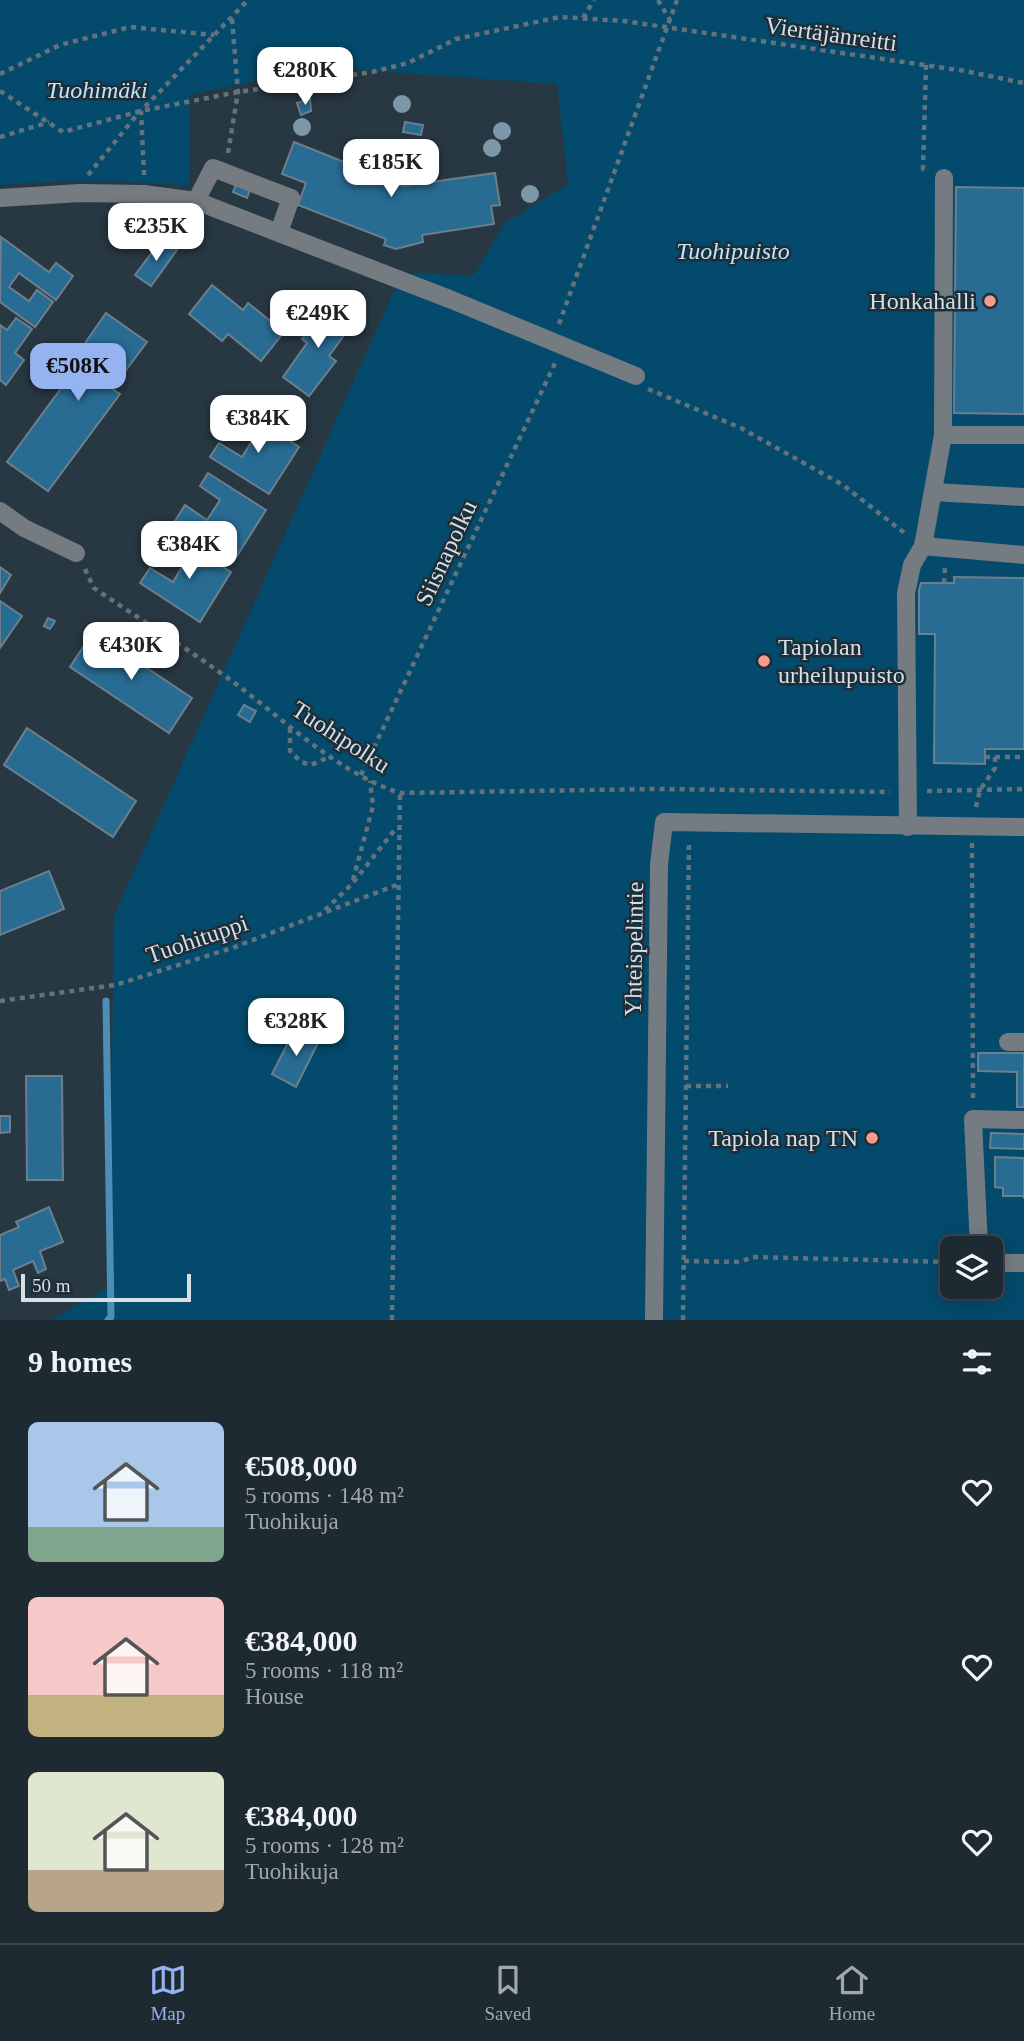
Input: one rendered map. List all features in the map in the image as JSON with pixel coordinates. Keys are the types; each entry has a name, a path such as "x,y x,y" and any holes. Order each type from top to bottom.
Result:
{"street":[{"path":"197,201 213,168 291,198 279,232"},
{"path":"908,827 906,593 912,565 923,546 943,435 944,178"},
{"path":"0,198 80,193 144,194 197,201 636,376"},
{"path":"943,435 1024,435"},
{"path":"933,492 1024,497"},
{"path":"0,511 24,527 76,553"},
{"path":"923,546 1024,555"},
{"name":"Yhteispelintie","path":"654,1320 659,864 664,822 1024,827"},
{"path":"978,1236 973,1119 1024,1119"},
{"path":"1003,1262 1024,1263"}],"path":[{"path":"80,193 82,182 141,111 248,0"},
{"path":"583,18 594,0"},
{"path":"658,0 671,20"},
{"name":"Siisnapolku","path":"360,775 559,344 599,211 669,29 677,0"},
{"name":"Viertäjänreitti","path":"50,122 63,132 141,111 237,92 372,72 408,63 456,39 560,17 669,29 926,65 1024,83"},
{"path":"225,173 237,92 231,18"},
{"path":"0,74 61,45 130,27 215,35"},
{"path":"926,65 923,169 944,178"},
{"path":"0,92 50,122"},
{"path":"141,111 144,194"},
{"path":"0,137 50,122"},
{"path":"636,376 642,386 741,428 843,485 923,546"},
{"name":"Tuohipolku","path":"76,553 94,588 235,684 290,727 360,775 400,793 908,792 1024,789"},
{"path":"944,583 945,570"},
{"path":"290,727 290,751 301,762 311,765 332,755"},
{"path":"985,757 1024,757"},
{"path":"973,1119 972,827 980,790 995,768 995,757"},
{"path":"352,884 373,806 370,781"},
{"path":"683,1320 690,791"},
{"path":"392,1320 400,793"},
{"path":"323,911 352,884 398,827"},
{"name":"Tuohituppi","path":"0,1000 115,985 232,948 399,884"},
{"path":"686,1086 728,1086"},
{"path":"684,1261 739,1262 753,1257 940,1262"}],"green space":[{"path":"0,0 1024,0 1024,1320 51,1320 109,1287 114,916 402,273 474,275 505,223 568,184 557,84 319,67 190,95 189,186 95,181 0,185"}],"building":[{"path":"310,99 311,111 301,115 297,103"},
{"path":"405,122 423,125 421,135 403,132"},
{"path":"294,142 404,186 495,173 500,205 491,206 494,224 422,235 423,242 396,249 384,245 386,239 298,205 306,183 282,174"},
{"path":"236,184 250,189 247,198 233,192"},
{"name":"Honkahalli","path":"956,187 1024,188 1024,414 954,413"},
{"path":"1,237 49,272 56,263 73,276 56,300 19,273 9,287 29,301 37,290 53,302 35,327 0,302"},
{"path":"162,239 177,250 151,286 135,275"},
{"path":"212,285 243,310 248,303 284,332 261,361 228,334 222,341 189,314"},
{"path":"328,304 353,323 329,356 336,361 309,396 283,377 307,343 302,339"},
{"path":"106,313 147,342 112,389 120,394 48,491 7,462 78,365 72,362"},
{"path":"16,318 32,329 15,353 24,360 6,385 0,380 0,325 7,330"},
{"path":"242,410 299,447 269,494 210,457 219,443 242,457 255,436 234,422"},
{"path":"208,473 266,510 235,559 175,521 185,505 207,520 220,500 200,486"},
{"path":"173,535 231,572 200,622 140,583 150,568 173,582 185,562 165,549"},
{"path":"0,567 11,575 0,593"},
{"path":"954,577 1024,578 1024,749 985,749 985,764 934,763 935,634 919,634 919,590 921,583 954,583"},
{"path":"0,601 22,616 0,648"},
{"path":"48,618 55,621 50,629 44,626"},
{"path":"93,632 192,698 169,733 70,667"},
{"path":"244,705 256,711 250,722 238,715"},
{"path":"27,728 136,801 113,837 4,765"},
{"path":"49,871 64,909 0,935 0,891"},
{"path":"295,1029 319,1041 296,1087 272,1074"},
{"path":"978,1053 1024,1053 1024,1107 1017,1107 1017,1072 978,1071"},
{"path":"26,1076 62,1076 63,1180 27,1180"},
{"path":"0,1116 10,1116 10,1132 0,1133"},
{"path":"991,1133 1024,1134 1024,1149 990,1148"},
{"path":"995,1157 1024,1158 1024,1196 1003,1196 1003,1188 995,1187"},
{"path":"49,1207 63,1242 40,1251 46,1269 38,1273 33,1261 13,1270 19,1286 9,1290 5,1279 0,1281 0,1235 19,1227 16,1222"}],"waterway":[{"path":"106,1001 111,1317 108,1320"}],"place":[{"name":"Honkahalli","path":"990,301"},
{"name":"Tapiolan urheilupuisto","path":"764,661"},
{"name":"Tapiola nap TN","path":"872,1138"}],"park label":[{"name":"Tuohimäki","path":"97,90"},
{"name":"Tuohipuisto","path":"733,251"}]}
